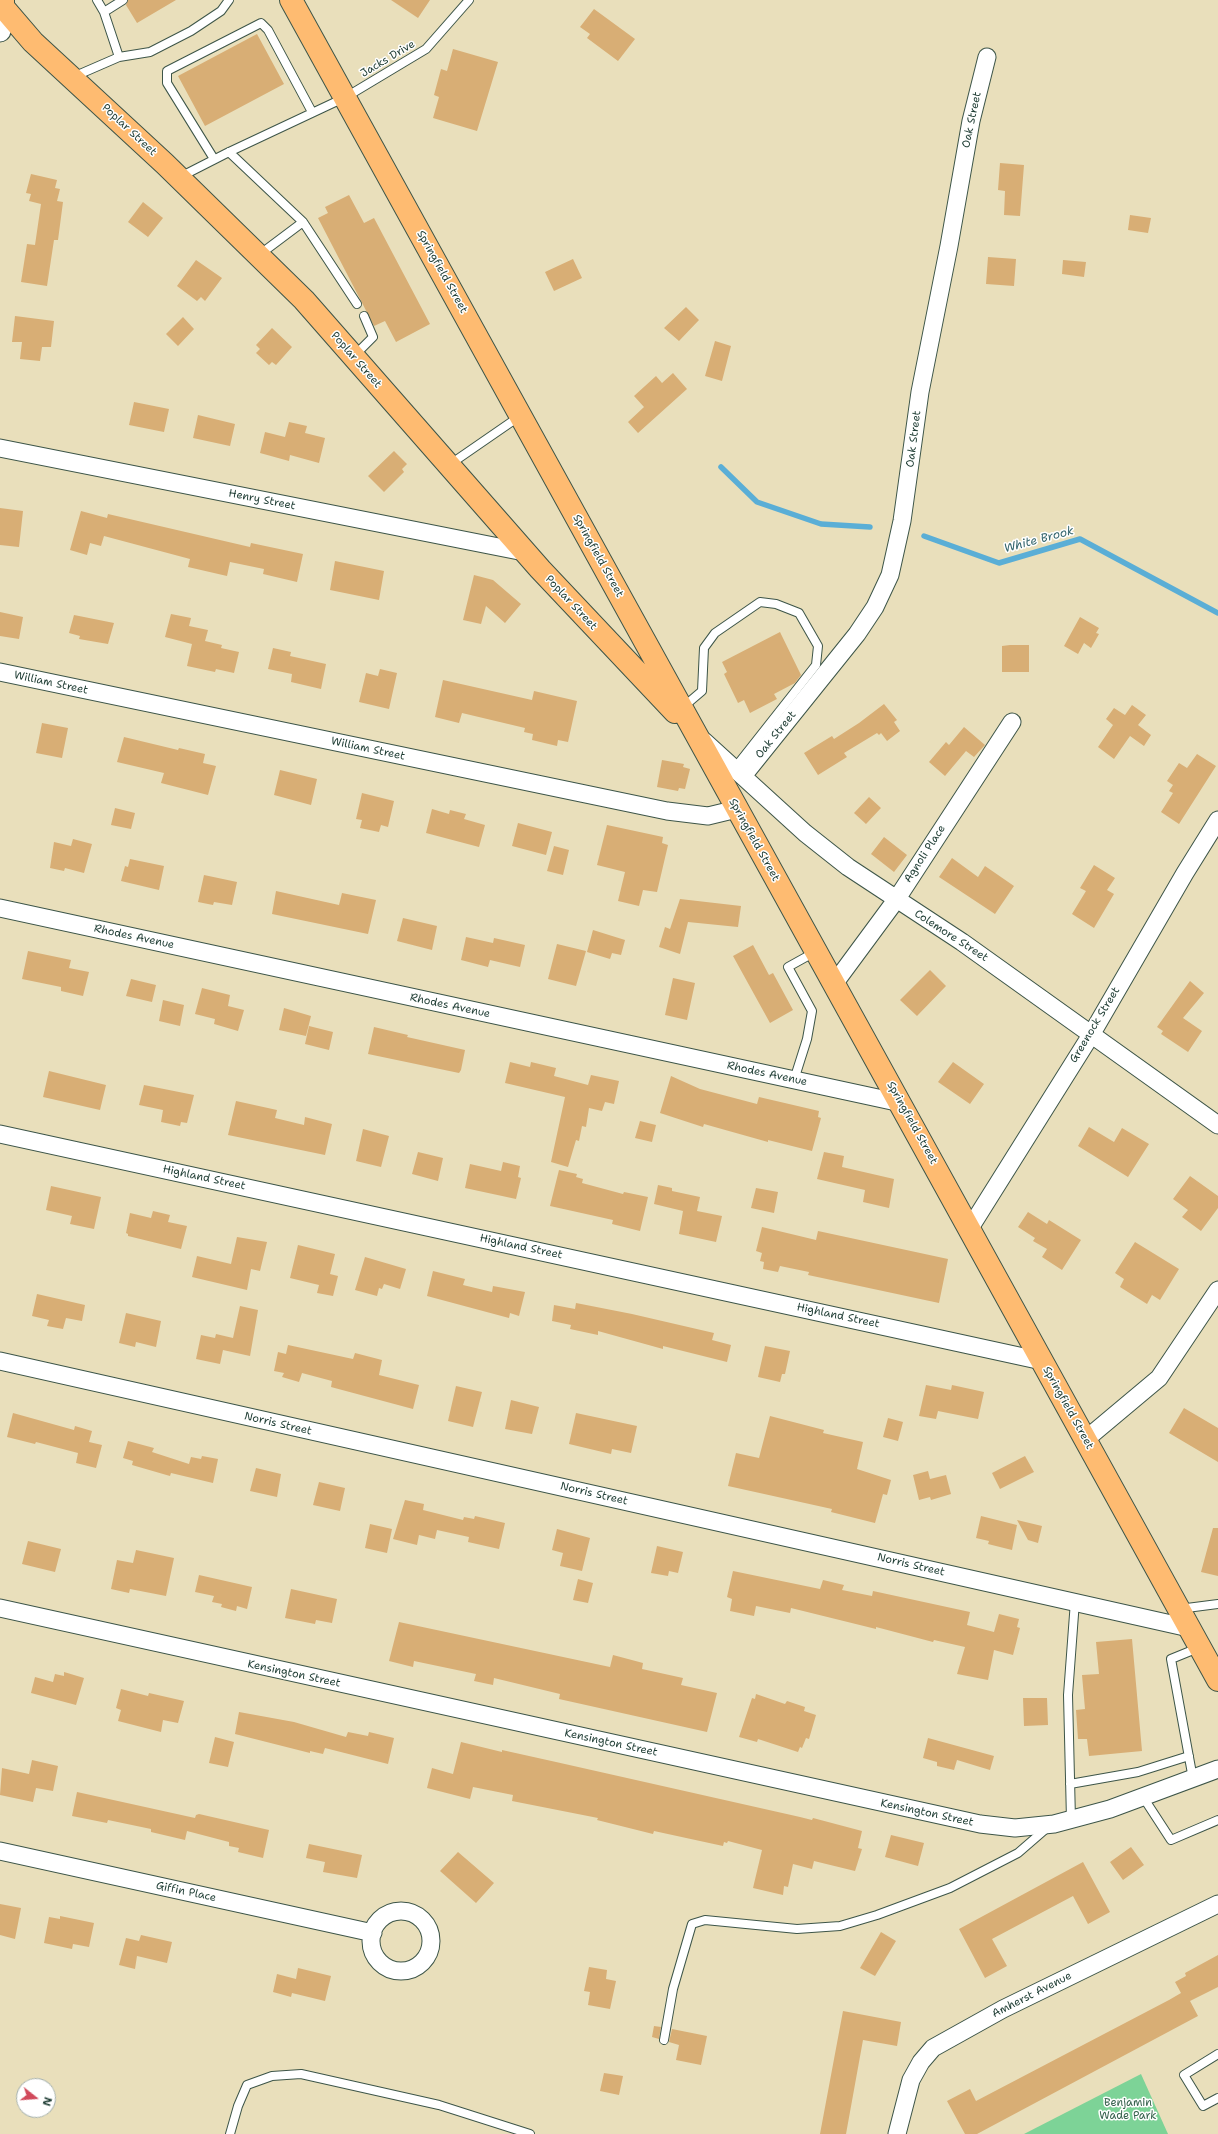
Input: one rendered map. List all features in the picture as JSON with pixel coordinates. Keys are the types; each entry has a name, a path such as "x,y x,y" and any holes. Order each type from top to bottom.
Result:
{"main road":[{"name":"Springfield Street","path":"291,0 346,97 1218,1680"},
{"name":"Poplar Street","path":"2,4 33,42 180,177 304,300 524,552 695,733"}],"street":[{"path":"0,31 2,4"},
{"name":"Oak Street","path":"739,772 857,634 875,608 890,575 902,521 920,392 949,246 971,121 987,57"},
{"name":"Henry Street","path":"0,448 524,552"},
{"name":"William Street","path":"0,672 667,812 708,816 737,809"},
{"name":"Agnoli Place","path":"834,984 896,900 1012,722"},
{"name":"Colemore Street","path":"695,733 825,850 896,900 962,942 1218,1125"},
{"name":"Greenock Street","path":"970,1228 1091,1035 1181,880 1218,820"},
{"name":"Rhodes Avenue","path":"0,908 901,1103"},
{"name":"Highland Street","path":"0,1134 1042,1361"},
{"path":"1085,1440 1159,1378 1218,1290"},
{"name":"Norris Street","path":"0,1361 1075,1601 1189,1628"},
{"name":"Kensington Street","path":"0,1608 944,1817 1002,1827 1027,1828 1071,1820 1143,1797 1218,1769"},
{"name":"Giffin Place","path":"0,1851 373,1933"},
{"name":"Amherst Avenue","path":"897,2134 911,2080 921,2062 933,2048 1003,2009 1218,1904"}],"lane":[{"path":"97,0 104,12 119,57"},
{"path":"104,12 123,0"},
{"path":"73,78 119,57 141,55 163,45 190,31 221,11 229,0"},
{"name":"Jacks Drive","path":"180,177 228,152 346,97 426,49 469,0"},
{"path":"214,159 167,83 167,71 261,23 268,30 312,112"},
{"path":"228,152 303,222 357,304"},
{"path":"259,255 303,222"},
{"path":"353,356 373,337 364,316"},
{"path":"448,465 521,416"},
{"path":"682,709 702,690 704,648 715,633 760,602 776,604 799,613 818,646 816,665 739,772"},
{"path":"794,1080 807,1039 812,1012 788,967 816,951"},
{"path":"1071,1820 1068,1695 1075,1601"},
{"path":"1178,1609 1218,1604"},
{"path":"1193,1779 1171,1659 1200,1648"},
{"path":"1070,1784 1138,1772 1189,1756"},
{"path":"1143,1797 1172,1840 1218,1820"},
{"path":"664,2040 674,1989 692,1924 705,1920 797,1929 840,1926 877,1915 950,1888 1018,1853 1050,1825"},
{"path":"1218,2054 1184,2075 1203,2106 1218,2098"},
{"path":"230,2134 238,2106 247,2085 272,2076 301,2074 439,2105 530,2134"}],"green space":[{"name":"Benjamin Wade Park","path":"1141,2074 1168,2134 1024,2134"}],"building":[{"path":"128,0 176,0 137,23 126,5"},
{"path":"391,0 430,0 418,18"},
{"path":"594,9 635,39 618,61 587,38 590,34 580,27"},
{"path":"257,34 284,84 205,126 178,76"},
{"path":"453,49 498,62 477,131 433,118 439,97 434,95 441,69 447,71"},
{"path":"1000,163 1024,165 1020,216 1004,215 1005,191 998,190"},
{"path":"31,174 57,180 55,188 60,189 57,201 63,202 58,240 54,240 47,286 21,282 27,244 35,245 41,204 29,201 31,194 26,193"},
{"path":"349,195 364,223 374,218 430,324 396,342 385,321 374,326 318,218 328,213 325,207"},
{"path":"143,202 163,218 148,237 128,222"},
{"path":"1130,215 1151,218 1148,233 1128,230"},
{"path":"988,257 1016,259 1014,286 986,284"},
{"path":"573,259 582,278 554,291 545,272"},
{"path":"196,260 222,278 205,301 201,297 197,301 177,286"},
{"path":"1063,260 1086,262 1084,277 1062,274"},
{"path":"686,307 699,320 679,341 664,328"},
{"path":"15,316 54,321 51,347 42,347 40,361 20,359 22,342 12,342"},
{"path":"183,317 194,329 178,346 166,334"},
{"path":"272,328 292,347 276,365 272,362 269,365 256,353 260,349 256,345"},
{"path":"715,341 731,346 722,381 705,376"},
{"path":"673,373 687,389 638,433 628,422 644,407 634,396 656,376 662,383"},
{"path":"134,402 169,409 164,432 129,425"},
{"path":"198,415 235,424 230,446 193,438"},
{"path":"289,422 307,426 305,433 325,438 319,463 290,455 289,461 260,453 265,432 285,437"},
{"path":"394,451 407,464 402,469 404,472 384,492 368,476"},
{"path":"0,508 23,511 19,547 0,545"},
{"path":"81,511 107,518 108,514 250,547 251,543 303,554 297,582 263,574 264,569 230,562 227,576 188,567 190,559 104,536 101,546 90,543 87,555 70,550"},
{"path":"335,561 384,571 379,600 330,590"},
{"path":"474,575 493,580 521,604 505,623 486,606 481,624 463,620"},
{"path":"0,612 23,617 19,639 0,636"},
{"path":"171,614 191,618 189,626 208,630 205,641 222,645 221,648 239,652 234,673 216,669 215,672 187,666 192,644 165,637"},
{"path":"74,615 114,623 108,644 79,639 80,636 69,633"},
{"path":"1080,617 1099,628 1096,633 1099,634 1091,648 1084,643 1078,654 1064,646"},
{"path":"780,632 801,675 795,683 774,694 777,699 750,713 744,700 738,703 724,674 727,672 722,662"},
{"path":"1029,645 1029,672 1002,672 1002,646"},
{"path":"273,648 291,652 290,656 326,664 321,689 291,682 292,674 268,669"},
{"path":"380,669 397,673 389,709 359,702 366,673 378,676"},
{"path":"443,680 532,700 534,691 577,701 568,742 558,740 557,746 532,740 533,734 524,732 525,728 462,713 459,723 435,717"},
{"path":"884,704 897,720 894,722 900,731 887,741 881,733 879,735 877,733 844,753 847,757 818,775 804,753 832,736 834,739 859,723"},
{"path":"1132,705 1146,715 1138,725 1151,735 1144,746 1130,736 1114,759 1098,747 1113,725 1106,719 1114,708 1125,715"},
{"path":"42,723 68,728 62,758 36,753"},
{"path":"964,727 985,745 974,757 966,751 945,776 929,762 946,742 949,745"},
{"path":"124,737 178,750 179,748 205,754 203,763 216,766 208,795 161,783 164,773 117,762"},
{"path":"1197,754 1216,766 1179,824 1161,812 1173,793 1169,791 1173,785 1167,781 1179,763 1187,768"},
{"path":"662,760 684,764 683,767 690,769 685,789 679,788 678,791 657,787"},
{"path":"280,770 317,779 311,805 274,795"},
{"path":"362,793 394,801 388,827 381,825 379,832 360,828 362,820 356,819"},
{"path":"869,797 881,808 866,824 854,813"},
{"path":"115,808 135,813 131,829 111,825"},
{"path":"432,809 449,814 450,810 466,814 464,819 485,825 479,847 426,833"},
{"path":"518,823 552,832 546,855 512,846"},
{"path":"607,825 663,837 662,843 668,845 657,892 643,890 639,906 618,901 625,872 597,865"},
{"path":"884,837 907,855 894,872 871,854"},
{"path":"73,839 92,844 84,873 65,868 64,871 50,868 54,842 71,846"},
{"path":"554,846 569,850 563,875 547,871"},
{"path":"952,858 978,877 985,866 1014,886 995,914 939,877"},
{"path":"130,859 164,866 159,890 121,881 125,866 128,867"},
{"path":"1094,865 1115,878 1107,890 1114,894 1094,928 1072,914 1086,891 1080,888"},
{"path":"204,875 237,882 232,905 214,902 213,905 198,902"},
{"path":"276,891 339,905 342,893 376,900 368,934 272,914"},
{"path":"680,899 741,906 738,927 688,922 680,954 659,947 665,927 670,929"},
{"path":"403,918 437,926 432,950 397,941"},
{"path":"593,930 625,940 621,955 612,953 610,959 587,952"},
{"path":"466,937 493,943 494,938 525,945 520,967 490,960 488,967 461,960"},
{"path":"557,944 586,951 576,986 548,979"},
{"path":"753,945 769,975 773,973 793,1010 770,1023 733,956"},
{"path":"28,951 71,960 69,968 89,972 83,996 61,991 61,987 22,979"},
{"path":"930,970 946,986 917,1016 900,1000"},
{"path":"673,978 695,983 687,1020 665,1015"},
{"path":"131,979 156,985 152,1002 126,996"},
{"path":"1190,981 1204,993 1183,1018 1202,1031 1188,1052 1161,1034 1163,1031 1157,1027"},
{"path":"202,988 230,995 228,1006 244,1010 238,1031 214,1024 215,1019 195,1014"},
{"path":"163,1000 184,1005 180,1026 159,1021"},
{"path":"284,1008 311,1016 306,1036 279,1030"},
{"path":"309,1026 333,1032 329,1050 305,1044"},
{"path":"374,1027 408,1035 407,1037 465,1050 461,1070 459,1073 368,1054"},
{"path":"510,1062 530,1067 531,1062 556,1068 554,1076 588,1085 591,1075 619,1081 614,1104 605,1102 602,1111 589,1108 586,1127 582,1126 579,1141 576,1140 568,1167 551,1162 565,1097 505,1083"},
{"path":"953,1062 984,1084 970,1104 938,1082"},
{"path":"49,1071 106,1085 100,1110 43,1097"},
{"path":"671,1076 700,1089 757,1104 759,1097 819,1111 818,1117 821,1118 812,1151 768,1140 768,1142 704,1124 703,1127 660,1113"},
{"path":"144,1085 194,1095 187,1123 181,1122 180,1126 161,1122 163,1110 139,1105"},
{"path":"236,1101 277,1110 275,1118 304,1125 305,1117 332,1124 325,1155 228,1135"},
{"path":"640,1121 656,1125 652,1142 635,1138"},
{"path":"1089,1127 1114,1142 1122,1128 1149,1144 1128,1177 1078,1146"},
{"path":"363,1129 389,1136 381,1167 356,1161"},
{"path":"418,1152 443,1158 438,1181 412,1174"},
{"path":"824,1152 844,1156 842,1167 894,1179 889,1208 863,1202 865,1190 817,1179"},
{"path":"503,1162 520,1166 518,1177 521,1178 516,1199 465,1188 470,1164 501,1171"},
{"path":"559,1170 577,1174 576,1177 583,1179 582,1183 623,1194 624,1192 648,1197 640,1231 612,1224 613,1220 550,1206"},
{"path":"1190,1176 1218,1196 1218,1208 1201,1231 1182,1217 1188,1210 1173,1199"},
{"path":"658,1185 672,1188 672,1191 700,1197 697,1211 722,1216 716,1242 679,1234 683,1211 654,1204"},
{"path":"51,1186 101,1197 94,1229 70,1224 72,1216 46,1210"},
{"path":"756,1188 778,1192 774,1213 751,1208"},
{"path":"153,1211 170,1215 168,1222 187,1226 181,1249 128,1236 126,1233 130,1213 151,1218"},
{"path":"1028,1212 1047,1224 1049,1220 1081,1240 1062,1270 1042,1257 1047,1249 1033,1241 1035,1238 1018,1227"},
{"path":"762,1227 816,1240 818,1231 948,1259 939,1303 808,1275 809,1272 780,1266 778,1272 763,1269 764,1262 760,1261 762,1253 756,1251"},
{"path":"237,1237 267,1242 260,1271 251,1269 247,1290 192,1277 197,1256 231,1264"},
{"path":"1135,1242 1179,1269 1160,1300 1152,1295 1147,1304 1120,1287 1124,1279 1115,1273"},
{"path":"298,1245 335,1254 330,1274 338,1276 333,1296 317,1293 319,1285 290,1278"},
{"path":"365,1257 406,1269 400,1289 384,1284 382,1289 379,1288 377,1296 355,1290"},
{"path":"433,1271 465,1279 463,1285 492,1292 493,1286 525,1292 519,1316 510,1313 509,1318 427,1296"},
{"path":"37,1294 85,1305 82,1321 66,1318 63,1329 47,1326 49,1320 32,1316"},
{"path":"576,1303 714,1333 712,1340 731,1345 727,1362 663,1346 663,1349 598,1331 598,1335 570,1329 571,1325 552,1321 554,1305 575,1309"},
{"path":"240,1306 258,1310 250,1356 223,1350 220,1364 196,1359 201,1335 215,1338 216,1334 233,1338"},
{"path":"126,1313 161,1321 156,1347 136,1342 135,1347 119,1343"},
{"path":"288,1345 353,1359 355,1353 382,1360 379,1375 419,1385 413,1409 331,1387 332,1381 302,1373 299,1382 282,1377 284,1373 274,1371 278,1352 286,1354"},
{"path":"765,1346 790,1351 785,1374 782,1374 780,1382 758,1377"},
{"path":"926,1385 951,1390 952,1385 984,1392 978,1419 938,1411 936,1419 919,1416"},
{"path":"456,1386 482,1392 473,1427 448,1421"},
{"path":"511,1400 539,1407 532,1434 505,1429"},
{"path":"1184,1408 1218,1428 1218,1462 1169,1433"},
{"path":"13,1413 74,1430 75,1426 92,1431 89,1442 102,1445 96,1468 76,1463 78,1453 36,1442 35,1444 7,1437"},
{"path":"576,1413 637,1426 631,1453 612,1449 611,1454 569,1444"},
{"path":"770,1416 824,1430 823,1433 863,1442 857,1469 891,1480 887,1495 883,1494 875,1523 831,1512 832,1509 728,1486 736,1453 759,1458"},
{"path":"888,1418 903,1422 898,1441 883,1437"},
{"path":"128,1441 154,1448 152,1452 189,1464 191,1457 201,1459 202,1456 218,1459 213,1483 171,1473 170,1476 132,1465 133,1461 123,1458"},
{"path":"1025,1456 1034,1472 1000,1489 992,1473"},
{"path":"256,1468 281,1474 277,1497 250,1491"},
{"path":"928,1471 930,1479 946,1475 951,1494 931,1500 930,1497 919,1500 913,1475"},
{"path":"319,1482 345,1488 340,1511 313,1505"},
{"path":"405,1500 424,1504 423,1510 463,1520 464,1517 474,1519 475,1516 505,1523 499,1549 468,1542 469,1537 437,1530 435,1539 419,1535 417,1545 393,1539"},
{"path":"981,1516 1017,1525 1012,1550 988,1544 989,1541 976,1538"},
{"path":"1017,1520 1042,1526 1038,1543 1028,1540"},
{"path":"370,1524 392,1529 387,1553 365,1548"},
{"path":"1213,1528 1218,1528 1218,1576 1201,1572"},
{"path":"557,1529 590,1538 582,1571 560,1566 563,1553 552,1550"},
{"path":"28,1541 61,1549 55,1572 22,1564"},
{"path":"657,1546 683,1552 678,1573 669,1571 668,1576 651,1573"},
{"path":"136,1550 174,1558 166,1596 130,1589 129,1593 111,1589 117,1560 133,1563"},
{"path":"733,1571 820,1589 823,1580 844,1585 842,1590 872,1596 873,1591 970,1612 967,1625 994,1632 999,1614 1019,1619 1017,1627 1020,1628 1013,1655 994,1650 988,1680 957,1674 965,1647 934,1640 933,1642 876,1627 876,1629 791,1608 790,1613 756,1606 754,1616 730,1611 732,1599 727,1597"},
{"path":"199,1575 252,1587 247,1609 237,1606 236,1611 221,1607 222,1604 212,1602 214,1596 195,1592"},
{"path":"578,1579 593,1583 588,1603 573,1600"},
{"path":"291,1589 337,1599 332,1623 316,1620 315,1624 285,1618"},
{"path":"399,1622 610,1667 613,1655 643,1663 642,1669 683,1678 681,1685 717,1693 707,1732 559,1699 560,1694 494,1678 493,1685 474,1681 476,1674 414,1661 413,1667 389,1661"},
{"path":"1132,1639 1142,1751 1089,1756 1087,1739 1078,1739 1076,1710 1085,1709 1082,1675 1099,1674 1096,1642"},
{"path":"64,1672 84,1678 76,1705 31,1693 35,1677 53,1682 55,1674 64,1676"},
{"path":"121,1689 148,1696 149,1693 184,1701 178,1723 163,1720 161,1732 118,1721 121,1710 116,1708"},
{"path":"756,1694 785,1704 787,1701 805,1707 804,1711 816,1715 809,1739 806,1738 802,1748 800,1747 798,1752 758,1739 757,1742 739,1737 752,1698 755,1699"},
{"path":"1023,1698 1047,1698 1048,1725 1024,1726"},
{"path":"239,1712 294,1722 346,1737 348,1732 368,1736 369,1732 394,1738 388,1764 325,1748 323,1754 310,1751 310,1753 235,1734"},
{"path":"215,1737 234,1742 228,1767 209,1763"},
{"path":"928,1738 994,1756 990,1770 957,1760 954,1770 937,1766 937,1762 923,1758"},
{"path":"461,1742 812,1820 813,1818 862,1831 858,1848 862,1849 855,1871 814,1861 812,1869 793,1864 788,1887 784,1886 783,1895 753,1888 762,1850 728,1841 727,1843 724,1842 723,1846 654,1831 653,1834 597,1820 598,1818 512,1801 513,1795 473,1787 470,1799 427,1788 432,1768 453,1774"},
{"path":"32,1760 58,1766 53,1791 36,1788 33,1802 0,1795 2,1768 29,1774"},
{"path":"77,1792 195,1818 196,1815 199,1814 269,1830 263,1858 238,1852 239,1848 229,1846 229,1842 187,1831 185,1840 151,1832 151,1829 108,1820 107,1823 72,1816"},
{"path":"891,1835 924,1843 918,1866 885,1857"},
{"path":"309,1844 362,1855 357,1878 323,1872 325,1862 306,1858"},
{"path":"1131,1847 1144,1865 1123,1880 1110,1862"},
{"path":"458,1852 494,1883 476,1903 440,1871"},
{"path":"1083,1862 1110,1912 1088,1924 1073,1896 992,1939 1007,1966 985,1978 959,1929"},
{"path":"0,1904 21,1908 15,1939 0,1935"},
{"path":"60,1916 94,1923 89,1947 73,1944 72,1949 44,1943 49,1917 60,1919"},
{"path":"881,1932 896,1941 875,1976 860,1968"},
{"path":"141,1935 172,1942 167,1963 137,1956 135,1969 119,1965 126,1938 139,1941"},
{"path":"1218,1955 1218,1987 1190,2001 1198,2016 977,2134 965,2134 947,2101 970,2089 976,2101 1169,2000 1181,1993 1175,1982 1186,1976 1185,1973"},
{"path":"589,1967 607,1970 606,1979 616,1981 610,2009 588,2005 590,1992 584,1991"},
{"path":"298,1968 331,1976 325,2001 292,1993 291,1997 273,1992 277,1974 296,1979"},
{"path":"843,2011 901,2022 897,2046 863,2040 846,2134 820,2134"},
{"path":"654,2026 661,2027 659,2039 652,2037"},
{"path":"672,2029 707,2036 701,2065 676,2060 679,2045 669,2042"},
{"path":"604,2073 623,2076 619,2095 600,2091"}],"waterway":[{"name":"White Brook","path":"721,467 757,502 821,524 870,527"},
{"name":"White Brook","path":"924,536 999,563 1080,539 1218,613"}]}
